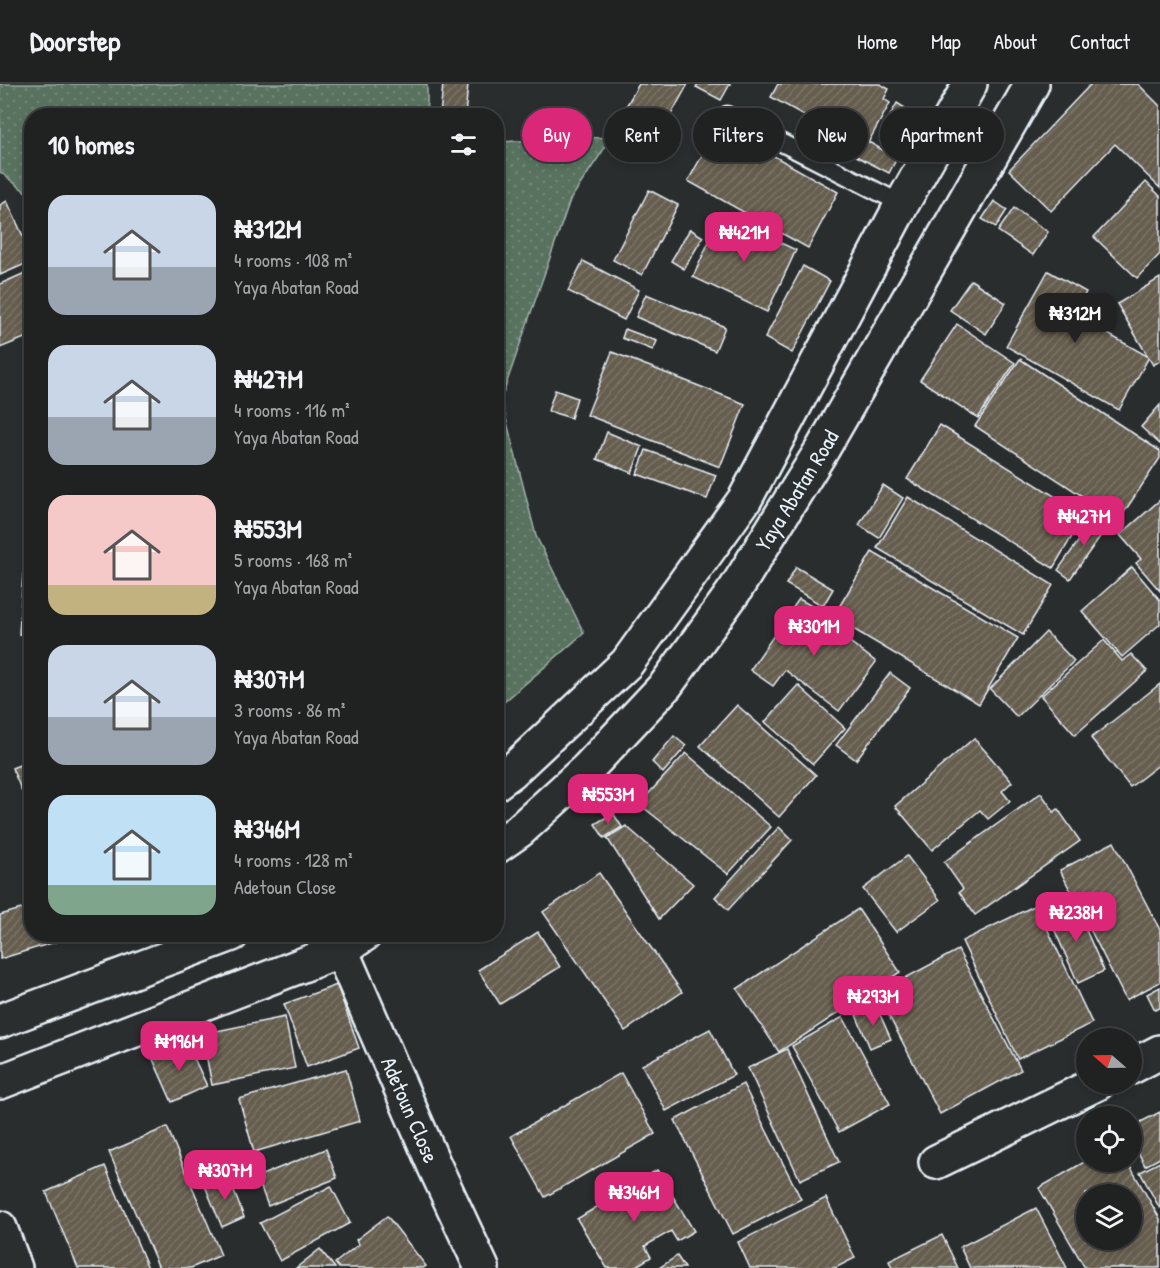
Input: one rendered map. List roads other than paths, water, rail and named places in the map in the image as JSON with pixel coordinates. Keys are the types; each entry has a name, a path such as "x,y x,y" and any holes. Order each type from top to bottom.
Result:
{"main road":[{"name":"Yaya Abatan Road","path":"504,777 627,663 745,499 902,204 969,84"},
{"name":"Yaya Abatan Road","path":"504,841 519,831 587,769 658,693 735,590 823,448 1032,84"},
{"path":"0,1021 211,942"},
{"path":"0,1082 353,942"},
{"name":"Adetoun Close","path":"353,942 435,1167 482,1268"},
{"path":"1142,1061 1160,1052"},
{"path":"936,1162 1076,1094"},
{"path":"0,1228 15,1268"}],"lane":[{"path":"784,144 902,204"}]}
